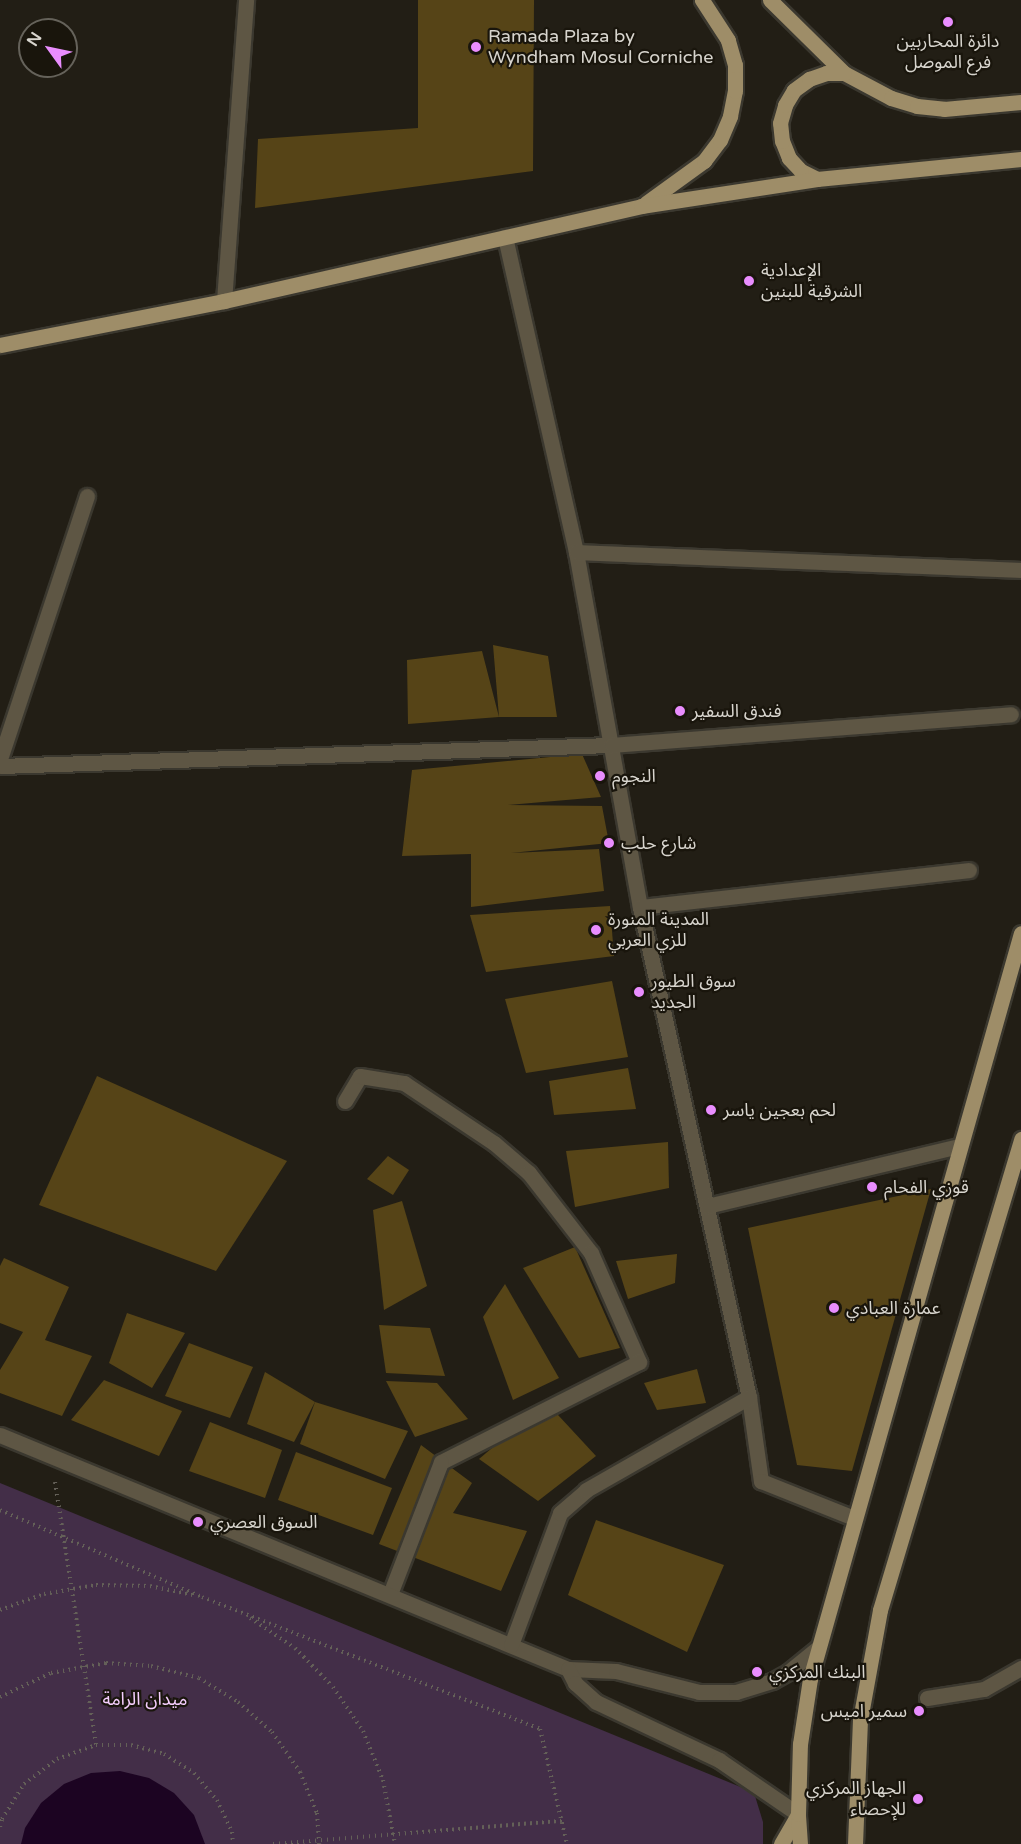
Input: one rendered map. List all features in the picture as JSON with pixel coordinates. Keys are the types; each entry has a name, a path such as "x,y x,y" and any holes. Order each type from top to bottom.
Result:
{"main road":[{"path":"641,206 704,160 720,140 730,116 735,91 735,65 728,40 702,0"},
{"path":"770,0 803,36 844,74 883,95 917,106 970,108 1021,102"},
{"path":"818,179 801,171 789,158 782,141 780,123 785,105 795,90 809,79 826,73 844,74"},
{"path":"0,345 224,301 641,206 818,179 1021,159"},
{"path":"0,333 28,340"},
{"path":"800,1844 798,1814 800,1744 818,1648 1021,933"},
{"path":"855,1844 860,1720 875,1632 1020,1147"},
{"path":"781,1844 798,1814"}],"street":[{"path":"224,301 246,0"},
{"path":"505,237 576,552 640,907 748,1397 761,1481 855,1518"},
{"path":"0,759 87,496"},
{"path":"576,552 1021,570"},
{"path":"0,766 612,745 1011,714"},
{"path":"640,907 969,870"},
{"path":"345,1101 360,1076 404,1083 494,1143 529,1173 591,1253 639,1362 441,1462 390,1594"},
{"path":"706,1206 960,1146"},
{"path":"511,1644 560,1513 586,1490 748,1397"},
{"path":"0,1435 568,1669 616,1671 699,1692 736,1692 772,1681 789,1672 818,1648"},
{"path":"927,1698 984,1689 1021,1668"},
{"path":"568,1669 575,1683 596,1701 719,1760 798,1814"}],"path":[{"path":"52,1456 96,1745"},
{"path":"0,1510 251,1619 295,1648 333,1687 363,1731 383,1780 395,1844"},
{"path":"0,1610 44,1594 71,1589 96,1585 150,1586 202,1598 540,1729 567,1844"},
{"path":"0,1697 51,1673 106,1662 151,1666 199,1678 238,1702 272,1732 300,1772 317,1813 319,1842"},
{"path":"0,1827 2,1819 24,1784 57,1758 96,1745 131,1745 164,1754 194,1773 217,1800 232,1832 233,1844"},
{"path":"273,1844 319,1842 394,1832 562,1821"}],"green space":[{"name":"ميدان الرامة","path":"0,1483 743,1788 755,1796 763,1822 763,1844 0,1844"}],"shaded area":[{"path":"120,1771 149,1778 174,1793 194,1815 205,1844 21,1844 25,1828 41,1803 64,1784 91,1773"}],"building":[{"path":"418,0 534,0 533,171 255,208 258,139 418,128"},
{"path":"493,645 548,656 557,717 499,717"},
{"path":"482,651 499,717 408,724 407,660"},
{"path":"582,754 601,797 508,805 602,806 609,843 511,853 599,849 604,891 471,907 471,854 402,856 412,770"},
{"path":"610,906 614,956 486,972 470,915"},
{"path":"612,981 628,1057 526,1073 505,999"},
{"path":"628,1068 636,1109 554,1115 549,1081"},
{"path":"97,1076 287,1161 216,1271 39,1205"},
{"path":"668,1142 669,1188 575,1207 566,1151"},
{"path":"388,1156 409,1170 393,1195 367,1179"},
{"path":"931,1189 852,1471 797,1465 748,1228"},
{"path":"402,1201 427,1286 384,1310 373,1210"},
{"path":"575,1247 620,1348 579,1358 523,1268"},
{"path":"677,1254 675,1283 628,1299 616,1261"},
{"path":"4,1258 69,1287 45,1340 92,1356 62,1416 0,1393 0,1370 23,1332 0,1323 0,1266"},
{"path":"505,1284 559,1378 513,1400 483,1317"},
{"path":"127,1313 185,1333 152,1388 109,1363"},
{"path":"379,1325 430,1328 445,1376 386,1373"},
{"path":"189,1343 253,1367 230,1418 165,1396"},
{"path":"697,1369 706,1403 657,1410 644,1383"},
{"path":"265,1372 315,1402 294,1442 247,1424"},
{"path":"104,1380 182,1411 159,1456 71,1420"},
{"path":"386,1381 437,1383 468,1419 415,1437"},
{"path":"315,1402 408,1431 385,1479 300,1444"},
{"path":"546,1402 596,1456 538,1501 479,1459"},
{"path":"210,1422 282,1450 265,1498 189,1471"},
{"path":"421,1445 472,1483 453,1513 527,1531 501,1591 379,1544"},
{"path":"296,1452 392,1488 373,1535 278,1500"},
{"path":"596,1520 724,1565 687,1652 568,1595"}],"place":[{"name":"دائرة المحاربين فرع الموصل","path":"948,22"},
{"name":"Ramada Plaza by Wyndham Mosul Corniche","path":"476,47"},
{"name":"الإعدادية الشرقية للبنين","path":"749,281"},
{"name":"فندق السفير","path":"680,711"},
{"name":"النجوم","path":"600,776"},
{"name":"شارع حلب","path":"609,843"},
{"name":"المدينة المنورة للزي العربي","path":"596,930"},
{"name":"سوق الطيور الجديد","path":"639,992"},
{"name":"لحم بعجين ياسر","path":"711,1110"},
{"name":"قوزي الفحام","path":"872,1187"},
{"name":"عمارة العبادي","path":"834,1308"},
{"name":"السوق العصري","path":"198,1522"},
{"name":"البنك المركزي","path":"757,1672"},
{"name":"سمير اميس","path":"919,1711"},
{"name":"الجهاز المركزي للإحصاء","path":"918,1799"}]}
